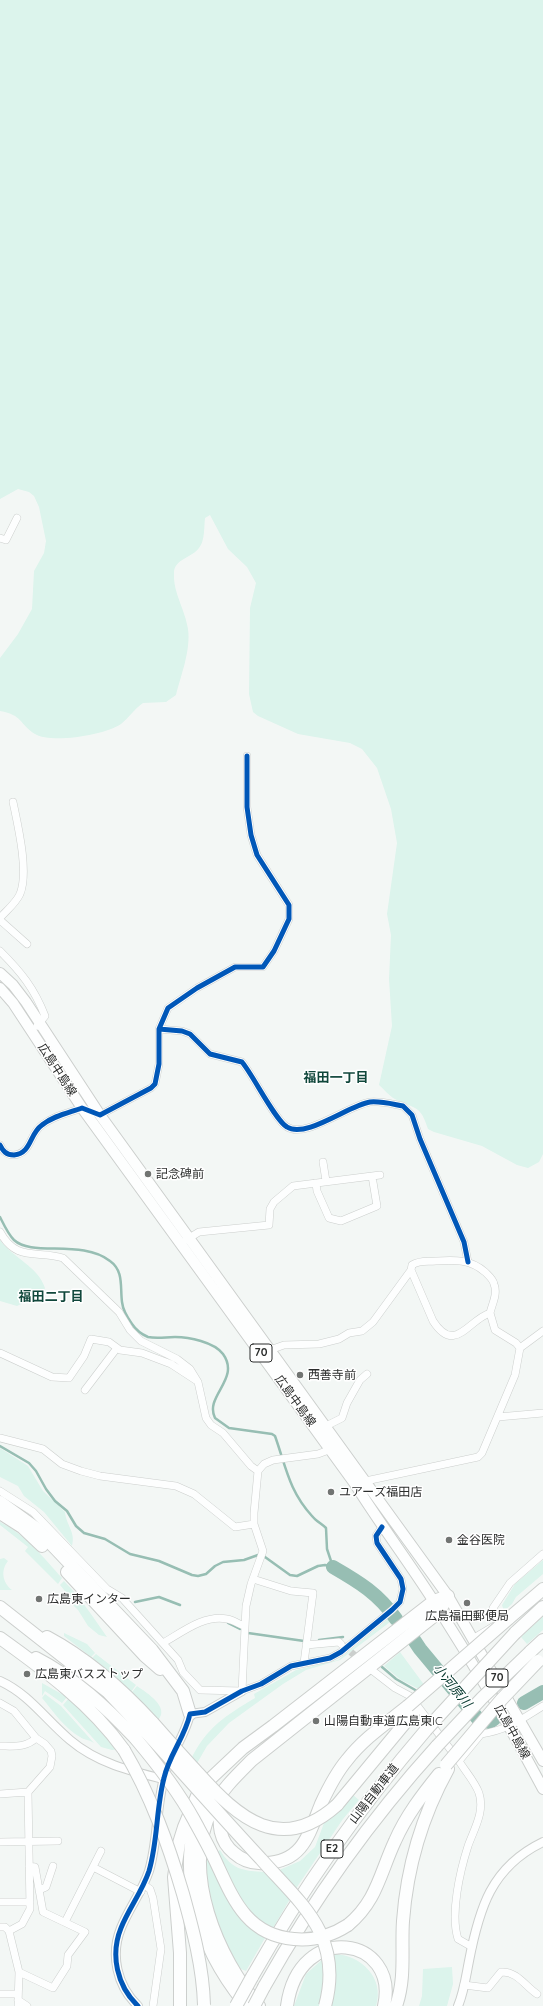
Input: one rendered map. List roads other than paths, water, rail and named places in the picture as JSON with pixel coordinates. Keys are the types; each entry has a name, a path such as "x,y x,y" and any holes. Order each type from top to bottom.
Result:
{"highway":[{"path":"0,1502 24,1518 47,1539 152,1650 187,1699 190,1714"},
{"path":"0,1513 33,1536 145,1656 177,1684"},
{"path":"0,1607 108,1692 149,1727 239,1814 250,1821 275,1828 300,1827 320,1818 337,1805 411,1709 472,1650 543,1589"},
{"path":"259,2006 240,1982 223,1953 210,1917 201,1878 201,1846 211,1810 228,1785 252,1760 448,1596"},
{"path":"180,2006 180,1953 175,1894 176,1860 190,1809 208,1781 222,1766 243,1748 436,1606"},
{"name":"山陽自動車道","path":"236,2006 301,1895 330,1851 393,1768 515,1633 543,1607"},
{"name":"山陽自動車道","path":"254,2006 305,1917 343,1861 403,1783 482,1698 543,1640"},
{"path":"3,1641 65,1675 94,1698 136,1739 160,1767 182,1799 204,1838 232,1898 248,1919 268,1933 289,1939 302,1940 327,1937 348,1925 364,1910 370,1900 404,1822 467,1740 541,1659"},
{"path":"3,1641 77,1697 103,1724 124,1750 150,1800 175,1870 203,1977 204,2005"},
{"path":"228,1785 219,1816 219,1827 227,1845 234,1853 251,1862 274,1863 284,1860 292,1855 305,1841 328,1788 346,1760 368,1737 411,1709"},
{"path":"149,1727 312,1919 324,1943 330,1966 328,1994 325,2006"},
{"path":"222,1766 203,1799 194,1826 190,1856 191,1886 198,1916 209,1947 224,1976 247,2006"},
{"path":"396,2006 402,1983 403,1920 410,1868 425,1818 447,1767"},
{"path":"287,2003 295,1976 301,1966 318,1953 338,1947 361,1952 371,1958 378,1966 386,1986 384,2006"}],"main road":[{"name":"広島中島線","path":"0,973 13,985 40,1024 262,1355 448,1596 474,1638 543,1761"},
{"name":"広島中島線","path":"0,988 31,1031 91,1121 271,1349 326,1426 335,1448"},
{"name":"広島中島線","path":"360,1483 382,1527 436,1606 511,1727 543,1789"}],"street":[{"path":"0,538 6,540 16,518"},
{"path":"91,1121 151,1088 155,1084 159,1064 159,1029 168,1008 197,988 235,967 263,966 274,951 289,919 289,905 257,855 251,835 247,807 247,756"},
{"path":"13,802 22,849 21,888 16,900 0,919 27,944"},
{"path":"0,951 27,980 45,1016 40,1024 31,1031"},
{"path":"159,1029 182,1031 190,1034 210,1054 242,1062 277,1115 286,1126 291,1129 312,1127 346,1110 369,1102 403,1106 412,1115 420,1139 464,1242 468,1262"},
{"path":"0,1145 4,1152 11,1155 25,1152 40,1126 49,1121 82,1108 100,1115"},
{"path":"323,1162 326,1181"},
{"path":"185,1241 199,1232 269,1225 270,1209 274,1202 284,1192 293,1186 376,1175 377,1206 341,1221 329,1218 317,1191 316,1183"},
{"path":"0,1232 11,1247 25,1254 53,1255 63,1258 119,1312 130,1330 141,1341 177,1359 190,1369 198,1382 208,1422 223,1433 251,1466 258,1471"},
{"path":"262,1355 271,1349 284,1345 320,1344 365,1329 373,1322 411,1270 412,1265 419,1261 468,1262 491,1278 495,1285 495,1304 490,1313 494,1330 516,1343 520,1348"},
{"path":"411,1270 433,1320 438,1328 447,1334 456,1336 484,1315 490,1313"},
{"path":"360,1483 478,1456 482,1453 516,1375 520,1348 543,1331"},
{"path":"0,1354 52,1377 69,1378 75,1372 91,1339 109,1342 117,1348 142,1353 171,1364 198,1382"},
{"path":"85,1390 117,1348"},
{"path":"326,1426 342,1418 347,1403 360,1380 367,1374"},
{"path":"498,1417 543,1414"},
{"path":"0,1438 43,1449 62,1464 81,1471 100,1476 176,1486 194,1494 235,1528 254,1524"},
{"path":"242,1691 246,1606 253,1579 263,1551 254,1524 258,1471 264,1464 278,1459 318,1454 335,1448"},
{"path":"0,1491 33,1512 107,1589 122,1598 178,1660 183,1672 200,1690 242,1691"},
{"path":"138,2006 121,1982 116,1961 116,1949 121,1928 142,1888 154,1849 163,1779 167,1766 188,1723 190,1714 205,1712 242,1691 261,1684 290,1666 330,1658 340,1652 394,1608 400,1602 403,1589 401,1579 377,1543 376,1536 382,1527"},
{"path":"474,1638 501,1622 493,1608 510,1583 543,1554"},
{"path":"253,1579 292,1591 313,1593 304,1663"},
{"path":"163,1643 197,1623 219,1618 228,1619 244,1626"},
{"path":"306,1646 339,1642 341,1644"},
{"path":"373,1671 395,1688 410,1696 459,1762 478,1792 481,1805 479,1817 468,1846 460,1881 455,1929 458,1939 472,1947"},
{"path":"0,1681 10,1685 27,1697 60,1731 83,1750 115,1766 163,1779"},
{"path":"0,1703 14,1711 36,1738 49,1747 52,1761 50,1767 28,1792 30,1909 22,1924 9,1931"},
{"path":"459,1762 481,1734 500,1731 511,1727 543,1706"},
{"path":"0,1746 28,1745 36,1738"},
{"path":"0,1794 28,1792"},
{"path":"0,1842 58,1841"},
{"path":"458,2006 479,1916 493,1884 520,1856 543,1842"},
{"path":"65,1922 101,1851"},
{"path":"19,1972 53,1988 67,1966 68,1954 85,1932 44,1912 35,1866 29,1866"},
{"path":"39,1890 46,1887 53,1866"},
{"path":"93,1867 142,1888 150,1889 154,1898 161,1948 153,2006"},
{"path":"0,1902 30,1902"},
{"path":"0,1927 5,1927 9,1931 19,1972 18,2000"},
{"path":"464,1985 488,1988 501,1972 505,1972 514,1974 537,1994"},
{"path":"0,1994 18,2000 27,2006"}],"waterway":[{"path":"0,1217 12,1238 22,1245 86,1251 99,1254 110,1261 118,1270 124,1311 137,1330 143,1335 151,1338 175,1337 194,1339 214,1346 223,1354 227,1363 228,1371 214,1402 213,1410 215,1418 229,1428 272,1434 275,1436 293,1488 304,1507 326,1528 327,1549 333,1567"},
{"path":"0,1446 29,1463 36,1471 55,1501 67,1511 76,1526 84,1533 105,1539 130,1554 159,1561 192,1575 198,1576 206,1574 215,1566 223,1562 244,1560 258,1555 265,1557 290,1575 297,1576 318,1566 325,1565 333,1567"},
{"name":"小河原川","path":"333,1567 368,1589 383,1602 396,1619"},
{"path":"135,1602 159,1597 180,1605"},
{"path":"228,1623 240,1629"},
{"path":"248,1633 304,1641"},
{"path":"319,1640 343,1637"},
{"name":"小河原川","path":"414,1640 479,1720 490,1722 494,1719"},
{"path":"382,1667 396,1679 417,1691"},
{"name":"小河原川","path":"524,1703 543,1692"}],"tunnel":[{"path":"343,1645 371,1670"}],"place":[{"name":"記念碑前","path":"148,1174"},
{"name":"西善寺前","path":"300,1375"},
{"name":"ユアーズ福田店","path":"331,1492"},
{"name":"金谷医院","path":"449,1540"},
{"name":"広島東インター","path":"39,1599"},
{"name":"広島福田郵便局","path":"467,1603"},
{"name":"広島東バスストップ","path":"27,1674"},
{"name":"山陽自動車道広島東IC","path":"316,1721"}],"district":[{"name":"福田一丁目","path":"336,1078"},
{"name":"福田二丁目","path":"51,1297"}]}
